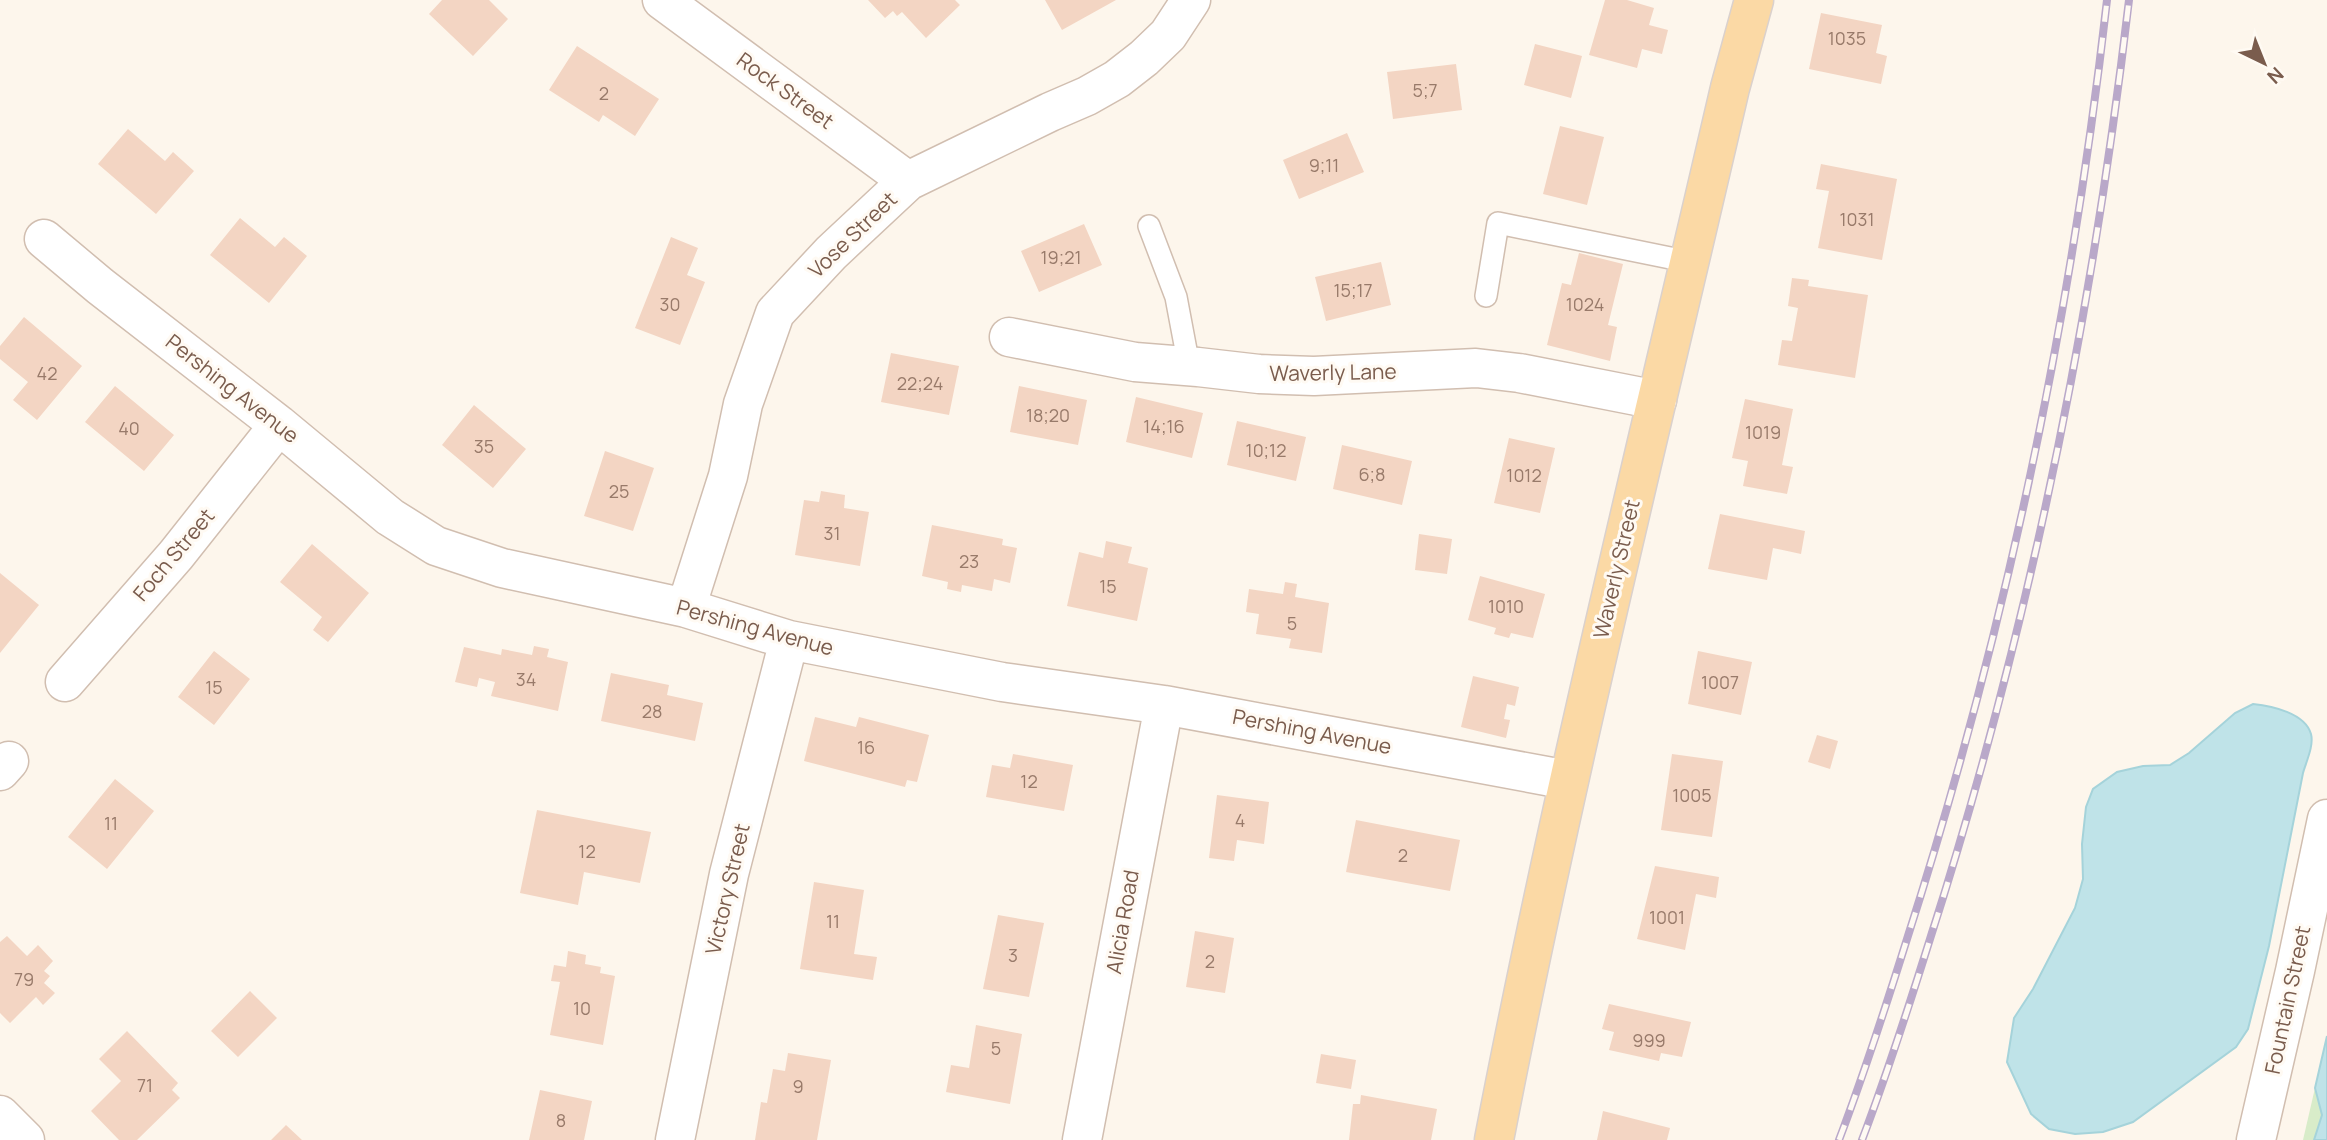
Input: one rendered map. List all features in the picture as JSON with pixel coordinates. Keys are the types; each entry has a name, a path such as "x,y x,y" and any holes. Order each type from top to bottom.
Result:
{"main road":[{"name":"Waverly Street","path":"1494,1140 1568,780 1730,88 1754,0"}],"street":[{"name":"Rock Street","path":"662,0 908,181"},
{"name":"Vose Street","path":"686,608 728,476 743,404 775,313 831,253 908,181 1087,96 1117,79 1168,35 1191,0"},
{"name":"Pershing Avenue","path":"44,239 279,425 390,517 436,546 502,568 686,608 789,640 1002,682 1164,705 1568,780"},
{"name":"Waverly Lane","path":"1009,337 1135,362 1259,374 1314,376 1476,368 1519,373 1657,400"},
{"name":"Foch Street","path":"65,682 176,555 279,425"},
{"name":"Victory Street","path":"675,1140 729,874 789,640"},
{"name":"Alicia Road","path":"1082,1140 1164,705"},
{"name":"Fountain Street","path":"2256,1140 2287,1010 2327,819"},
{"path":"0,1115 26,1140"}],"lane":[{"path":"1486,296 1498,223 1690,262"},
{"path":"1149,226 1176,297 1189,366"}],"green space":[{"path":"2327,1036 2327,1140 2303,1140"}],"water":[{"path":"2253,704 2295,716 2308,727 2312,739 2269,946 2248,1029 2236,1047 2133,1122 2103,1132 2075,1134 2049,1129 2031,1114 2007,1062 2014,1018 2033,989 2075,908 2083,879 2082,844 2086,807 2093,789 2117,772 2143,766 2170,765 2189,753 2235,713"},
{"path":"2327,1036 2327,1140 2314,1140 2322,1115 2315,1088"}],"building":[{"path":"442,0 489,0 508,19 473,56 429,14"},
{"path":"868,0 955,0 960,5 926,38 902,12 897,16 893,11 885,18"},
{"path":"1045,0 1116,0 1062,30"},
{"path":"1605,0 1627,0 1654,8 1649,25 1668,30 1662,54 1642,49 1637,68 1589,55"},
{"path":"1821,13 1882,25 1876,53 1887,56 1881,84 1809,69"},
{"path":"1535,44 1582,56 1571,98 1524,85"},
{"path":"577,46 659,99 635,136 603,115 599,122 549,90"},
{"path":"1456,64 1462,110 1393,119 1387,72"},
{"path":"1560,126 1604,137 1587,205 1543,194"},
{"path":"128,129 165,161 173,152 194,171 156,214 98,164"},
{"path":"1347,133 1364,172 1299,199 1283,160"},
{"path":"1821,164 1897,179 1882,260 1818,248 1829,191 1816,189"},
{"path":"240,218 275,247 284,237 307,256 269,303 210,255"},
{"path":"1084,224 1102,265 1039,292 1021,251"},
{"path":"671,237 698,248 687,275 705,282 680,345 635,328"},
{"path":"1579,253 1623,264 1608,325 1617,327 1610,361 1547,345 1562,283 1571,285"},
{"path":"1381,262 1391,305 1326,321 1315,277"},
{"path":"1792,278 1809,280 1808,286 1868,295 1855,378 1778,365 1782,340 1792,341 1798,308 1788,306"},
{"path":"24,317 82,366 37,420 13,400 28,382 0,359 0,346"},
{"path":"891,353 959,366 949,415 881,402"},
{"path":"115,386 174,435 144,471 85,422"},
{"path":"1019,386 1087,400 1078,445 1010,432"},
{"path":"1136,397 1203,413 1192,458 1126,442"},
{"path":"1745,399 1793,409 1782,465 1793,467 1787,494 1743,486 1748,461 1732,458"},
{"path":"474,405 526,449 493,488 442,445"},
{"path":"1237,421 1306,437 1296,481 1227,465"},
{"path":"1509,438 1555,448 1540,513 1494,503"},
{"path":"1342,445 1412,461 1402,505 1333,489"},
{"path":"605,451 654,468 633,531 584,516"},
{"path":"821,491 845,495 844,508 869,512 860,566 795,555 804,500 819,502"},
{"path":"1720,514 1805,531 1801,554 1773,548 1767,580 1708,569"},
{"path":"932,525 1003,539 1002,545 1017,548 1010,583 994,579 992,591 962,585 961,592 947,589 948,582 922,576"},
{"path":"1419,534 1452,539 1447,574 1415,570"},
{"path":"1106,541 1132,547 1128,563 1148,568 1137,621 1067,606 1079,552 1103,558"},
{"path":"312,544 369,593 328,642 313,630 322,617 280,582"},
{"path":"0,573 39,605 0,653"},
{"path":"1480,576 1545,594 1533,638 1511,633 1509,638 1494,634 1496,628 1468,620"},
{"path":"1285,582 1297,584 1295,597 1329,603 1322,653 1289,648 1291,639 1256,634 1259,614 1246,612 1249,589 1283,594"},
{"path":"534,646 549,649 547,657 568,662 558,711 491,696 495,682 479,678 477,687 455,682 464,647 501,655 502,649 532,655"},
{"path":"214,651 250,679 214,725 178,697"},
{"path":"1698,651 1752,662 1741,715 1688,704"},
{"path":"611,673 669,685 667,695 703,703 695,741 601,721"},
{"path":"1473,676 1519,687 1515,706 1507,704 1504,719 1510,720 1506,738 1461,727"},
{"path":"815,717 856,727 859,717 929,735 917,782 907,780 905,787 804,761"},
{"path":"1817,735 1838,741 1830,769 1808,762"},
{"path":"1013,754 1073,765 1064,811 986,797 992,765 1010,768"},
{"path":"1672,754 1723,761 1712,837 1661,830"},
{"path":"115,779 154,811 107,869 68,837"},
{"path":"1217,795 1269,802 1264,844 1237,840 1234,861 1209,858"},
{"path":"537,810 651,832 640,883 584,872 578,905 520,893"},
{"path":"1356,820 1460,840 1450,891 1346,872"},
{"path":"1655,866 1719,877 1716,898 1696,894 1685,950 1637,939"},
{"path":"814,882 864,890 854,954 877,957 873,980 800,969"},
{"path":"998,915 1044,923 1029,997 983,989"},
{"path":"1195,931 1234,938 1225,993 1186,987"},
{"path":"7,936 27,956 38,945 53,961 44,971 50,976 44,983 55,993 43,1005 36,997 10,1023 0,1013 0,942"},
{"path":"568,951 586,955 585,964 601,967 600,973 615,976 603,1045 550,1035 560,982 551,981 554,965 566,967"},
{"path":"250,991 277,1018 238,1057 211,1031"},
{"path":"1609,1004 1691,1022 1682,1057 1661,1053 1659,1061 1609,1050 1614,1032 1602,1029"},
{"path":"976,1025 1022,1034 1010,1104 946,1092 951,1065 969,1068"},
{"path":"127,1031 178,1083 172,1090 180,1098 137,1140 119,1140 91,1111 121,1081 99,1059"},
{"path":"788,1053 831,1060 817,1140 755,1140 761,1102 767,1103 773,1069 785,1071"},
{"path":"1321,1054 1356,1060 1351,1089 1316,1083"},
{"path":"540,1090 592,1101 584,1140 529,1140"},
{"path":"1361,1095 1437,1109 1431,1140 1349,1140 1353,1104 1360,1104"},
{"path":"1603,1111 1670,1128 1667,1140 1597,1140"},
{"path":"286,1125 302,1140 271,1140"}],"railway":[{"path":"1839,1140 1883,1015 1942,824 2004,592 2054,357 2092,119 2107,0"},
{"path":"1862,1140 1906,1015 1965,824 2026,592 2076,356 2114,119 2129,0"}]}
